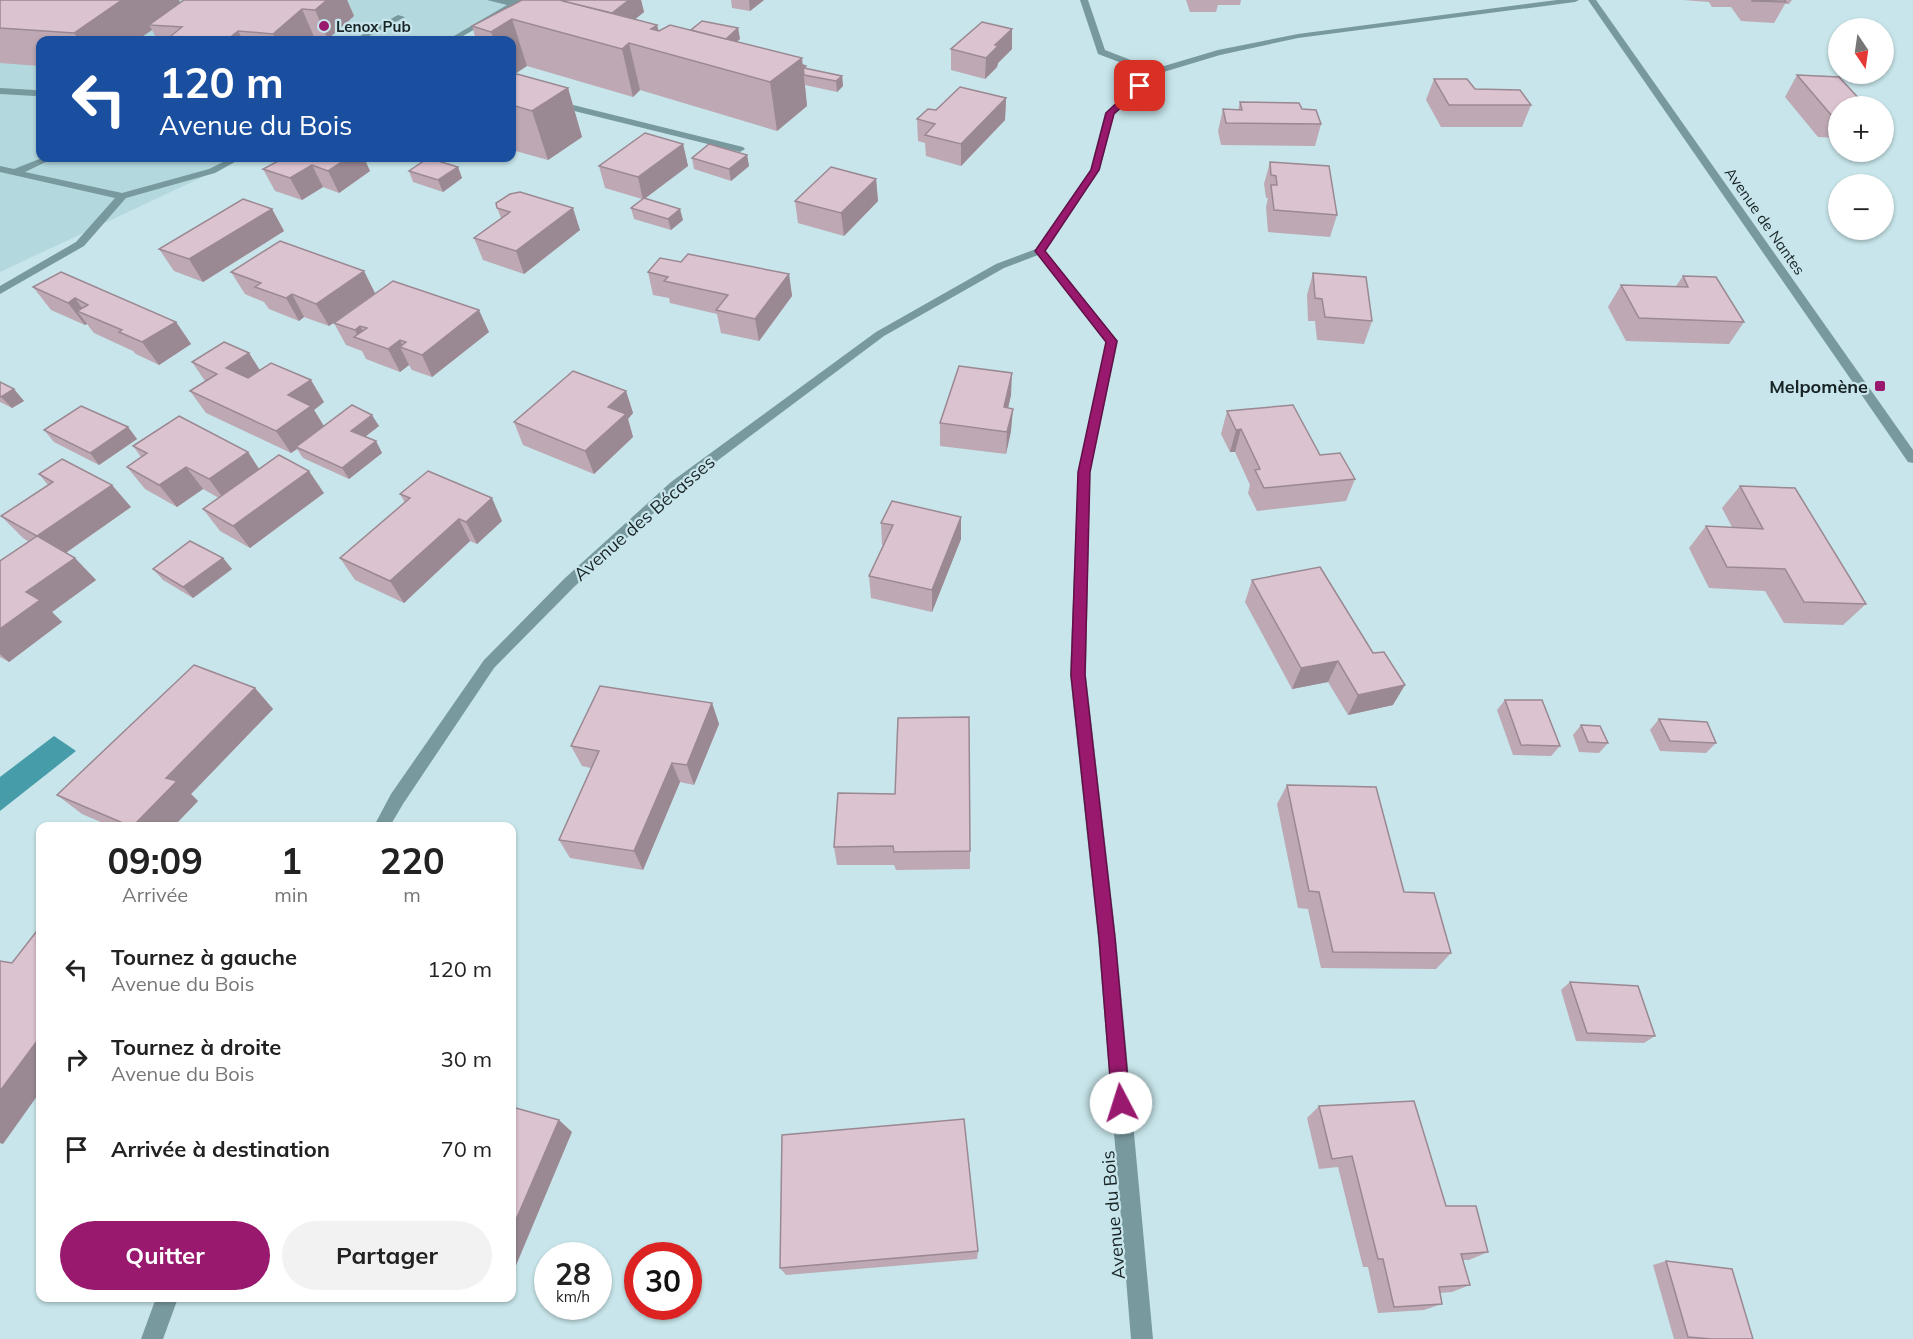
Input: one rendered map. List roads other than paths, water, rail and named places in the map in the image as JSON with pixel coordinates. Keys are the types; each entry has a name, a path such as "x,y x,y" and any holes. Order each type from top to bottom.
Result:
{"street":[{"path":"491,0 518,2"},
{"path":"1084,0 1101,52 1154,72"},
{"path":"1040,251 1095,170 1110,113 1154,72 1218,53 1298,36 1575,0"},
{"name":"Avenue de Nantes","path":"1592,0 1913,459"},
{"path":"458,36 518,2"},
{"path":"365,36 401,17"},
{"path":"0,91 35,93"},
{"path":"546,101 740,149"},
{"path":"15,172 39,162"},
{"path":"0,169 122,196 212,171 229,162"},
{"path":"0,291 80,244 122,196"},
{"name":"Avenue des Bécasses","path":"384,822 396,799 489,664 569,584 676,485 880,333 1000,266 1040,251"},
{"name":"Avenue du Bois","path":"1040,251 1112,341 1084,472 1078,675 1107,938 1142,1339"},
{"path":"153,1339 166,1302"}],"water":[{"path":"54,736 76,751 0,811 0,777"}],"place":[{"name":"Lenox Pub","path":"324,26"},
{"name":"Melpomène","path":"1880,386"}]}
